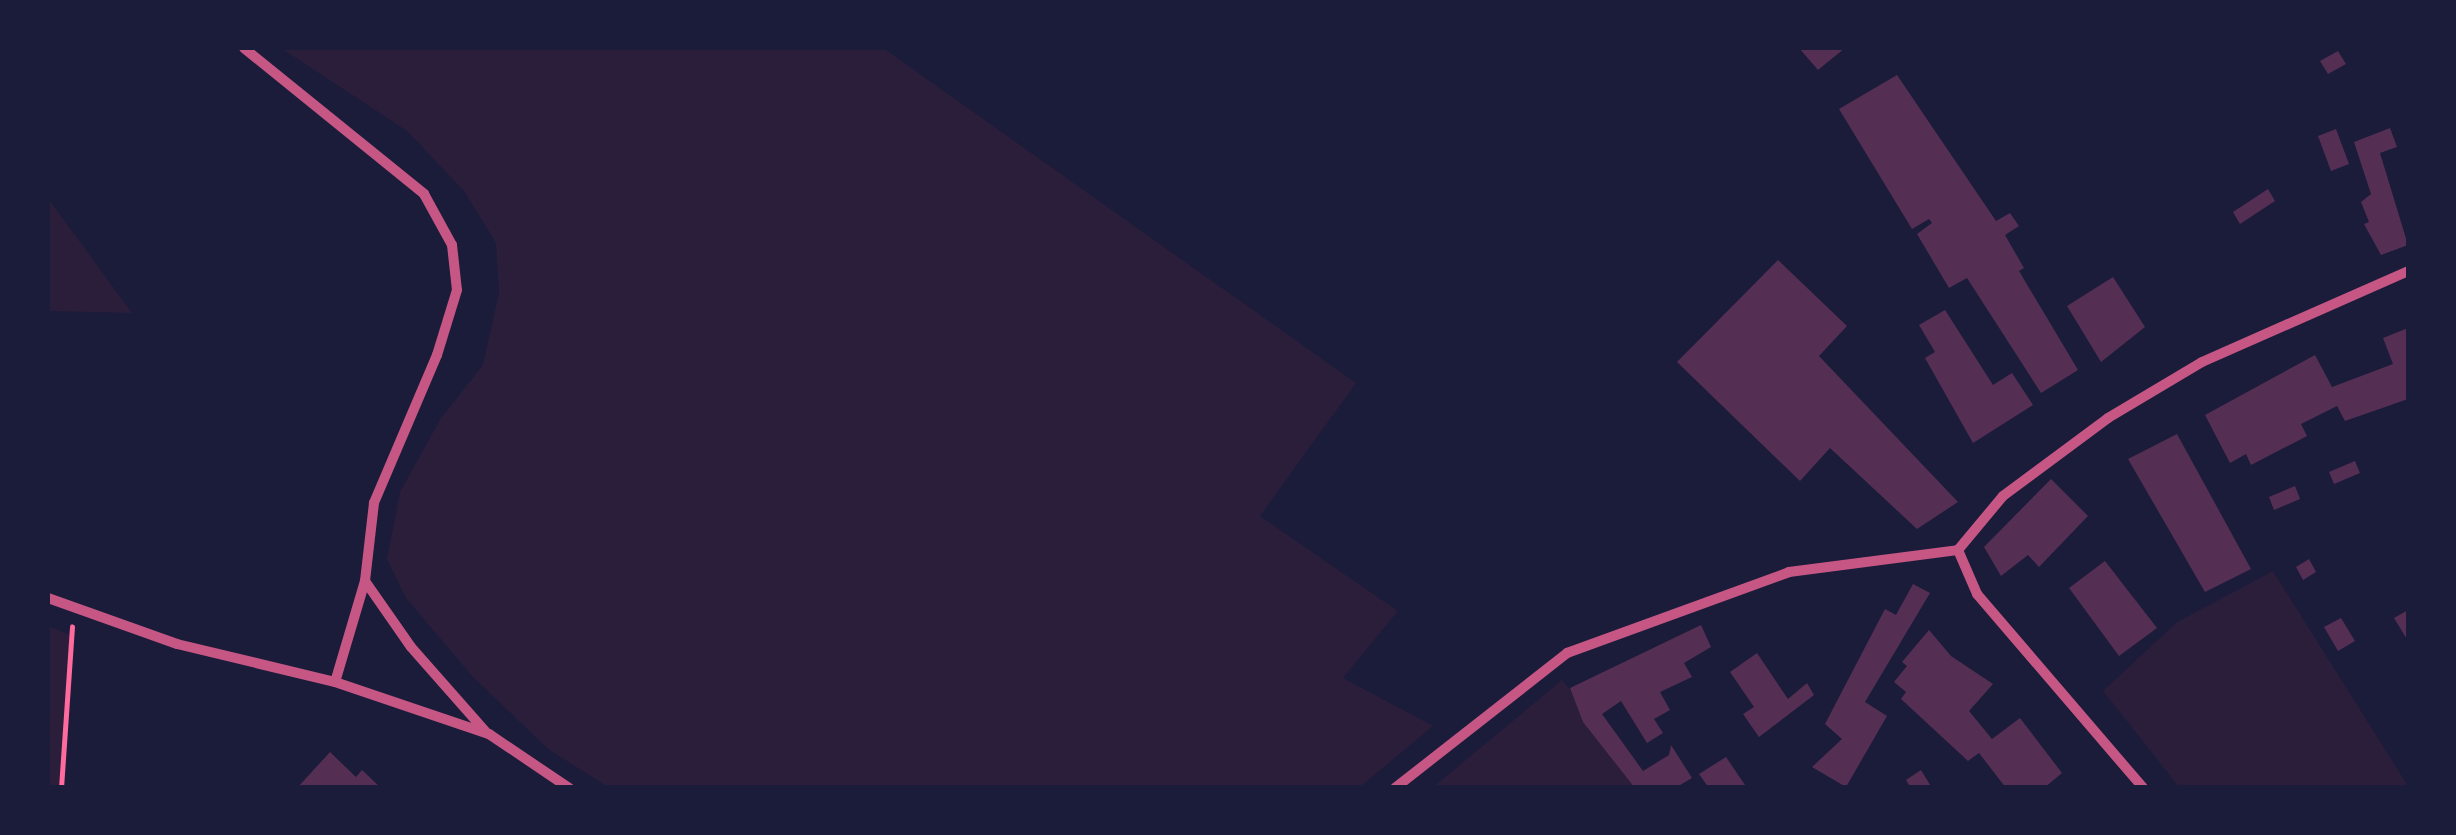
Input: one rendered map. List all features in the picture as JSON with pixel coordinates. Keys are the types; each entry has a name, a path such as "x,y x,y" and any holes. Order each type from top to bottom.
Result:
{"street":[{"path":"244,48 424,194 452,245 457,290 438,356 374,503 364,581 336,682"},
{"path":"1394,788 1568,654 1789,572 1958,550 2003,496 2108,418 2202,362 2408,272"},
{"path":"1958,550 1977,594 2143,788"},
{"path":"364,581 412,648 488,734"},
{"path":"48,598 177,644 336,682 488,734 570,788"}],"path":[{"path":"61,788 75,608"}],"shaded area":[{"path":"281,48 883,48 1356,383 1260,516 1398,611 1343,678 1433,726 1360,787 608,787 548,749 472,676 406,598 387,559 400,492 441,418 483,365 499,293 496,243 464,191 407,131"},
{"path":"48,198 132,313 48,311"},
{"path":"2273,571 2408,787 2179,787 2103,691 2177,622"},
{"path":"48,626 70,635 61,787 48,787"},
{"path":"1562,680 1650,787 1432,788"}],"building":[{"path":"1799,48 1845,48 1818,70"},
{"path":"2338,51 2346,64 2328,74 2320,61"},
{"path":"1897,75 1996,221 2010,213 2019,226 2005,235 2024,268 2019,271 2078,370 2041,393 1967,278 1949,288 1917,234 1932,223 1929,219 1912,229 1839,109"},
{"path":"2390,128 2397,147 2380,153 2408,245 2381,255 2364,224 2369,222 2361,202 2371,194 2354,142"},
{"path":"2336,129 2349,164 2331,171 2318,136"},
{"path":"2268,189 2275,201 2240,224 2233,212"},
{"path":"1778,260 1847,326 1819,356 1958,502 1917,529 1830,448 1800,481 1677,362"},
{"path":"2113,277 2145,327 2101,362 2067,306"},
{"path":"1945,310 1993,385 2012,373 2033,405 1973,443 1925,358 1935,352 1919,325"},
{"path":"2408,328 2408,399 2345,421 2337,406 2301,424 2307,436 2251,465 2246,454 2230,463 2205,415 2315,355 2332,387 2393,364 2383,338"},
{"path":"2177,434 2251,569 2205,592 2128,459"},
{"path":"2355,461 2360,473 2334,484 2329,472"},
{"path":"2051,479 2088,516 2039,567 2028,555 2001,576 1984,547"},
{"path":"2295,486 2300,499 2274,510 2269,497"},
{"path":"2309,559 2316,572 2303,580 2296,567"},
{"path":"2105,561 2157,628 2119,656 2069,588"},
{"path":"1913,584 1930,593 1865,702 1887,716 1846,787 1812,767 1842,739 1825,724 1885,609 1896,615"},
{"path":"2408,610 2408,641 2394,618"},
{"path":"2341,618 2355,641 2338,651 2324,627"},
{"path":"1701,625 1711,647 1684,663 1692,677 1660,692 1670,710 1654,719 1663,733 1647,743 1621,701 1602,714 1643,771 1669,755 1671,745 1692,778 1675,788 1635,788 1583,722 1570,688"},
{"path":"1929,630 1951,656 1993,684 1969,711 1992,739 2020,718 2062,773 2044,788 2006,788 1979,753 1968,761 1901,699 1906,692 1894,682 1907,666 1902,662"},
{"path":"1757,653 1788,699 1807,683 1814,695 1759,737 1743,714 1754,707 1730,672"},
{"path":"330,752 356,777 362,770 381,788 297,788"},
{"path":"1726,757 1747,788 1709,788 1699,774"},
{"path":"1921,770 1932,788 1911,788 1906,780"}]}
